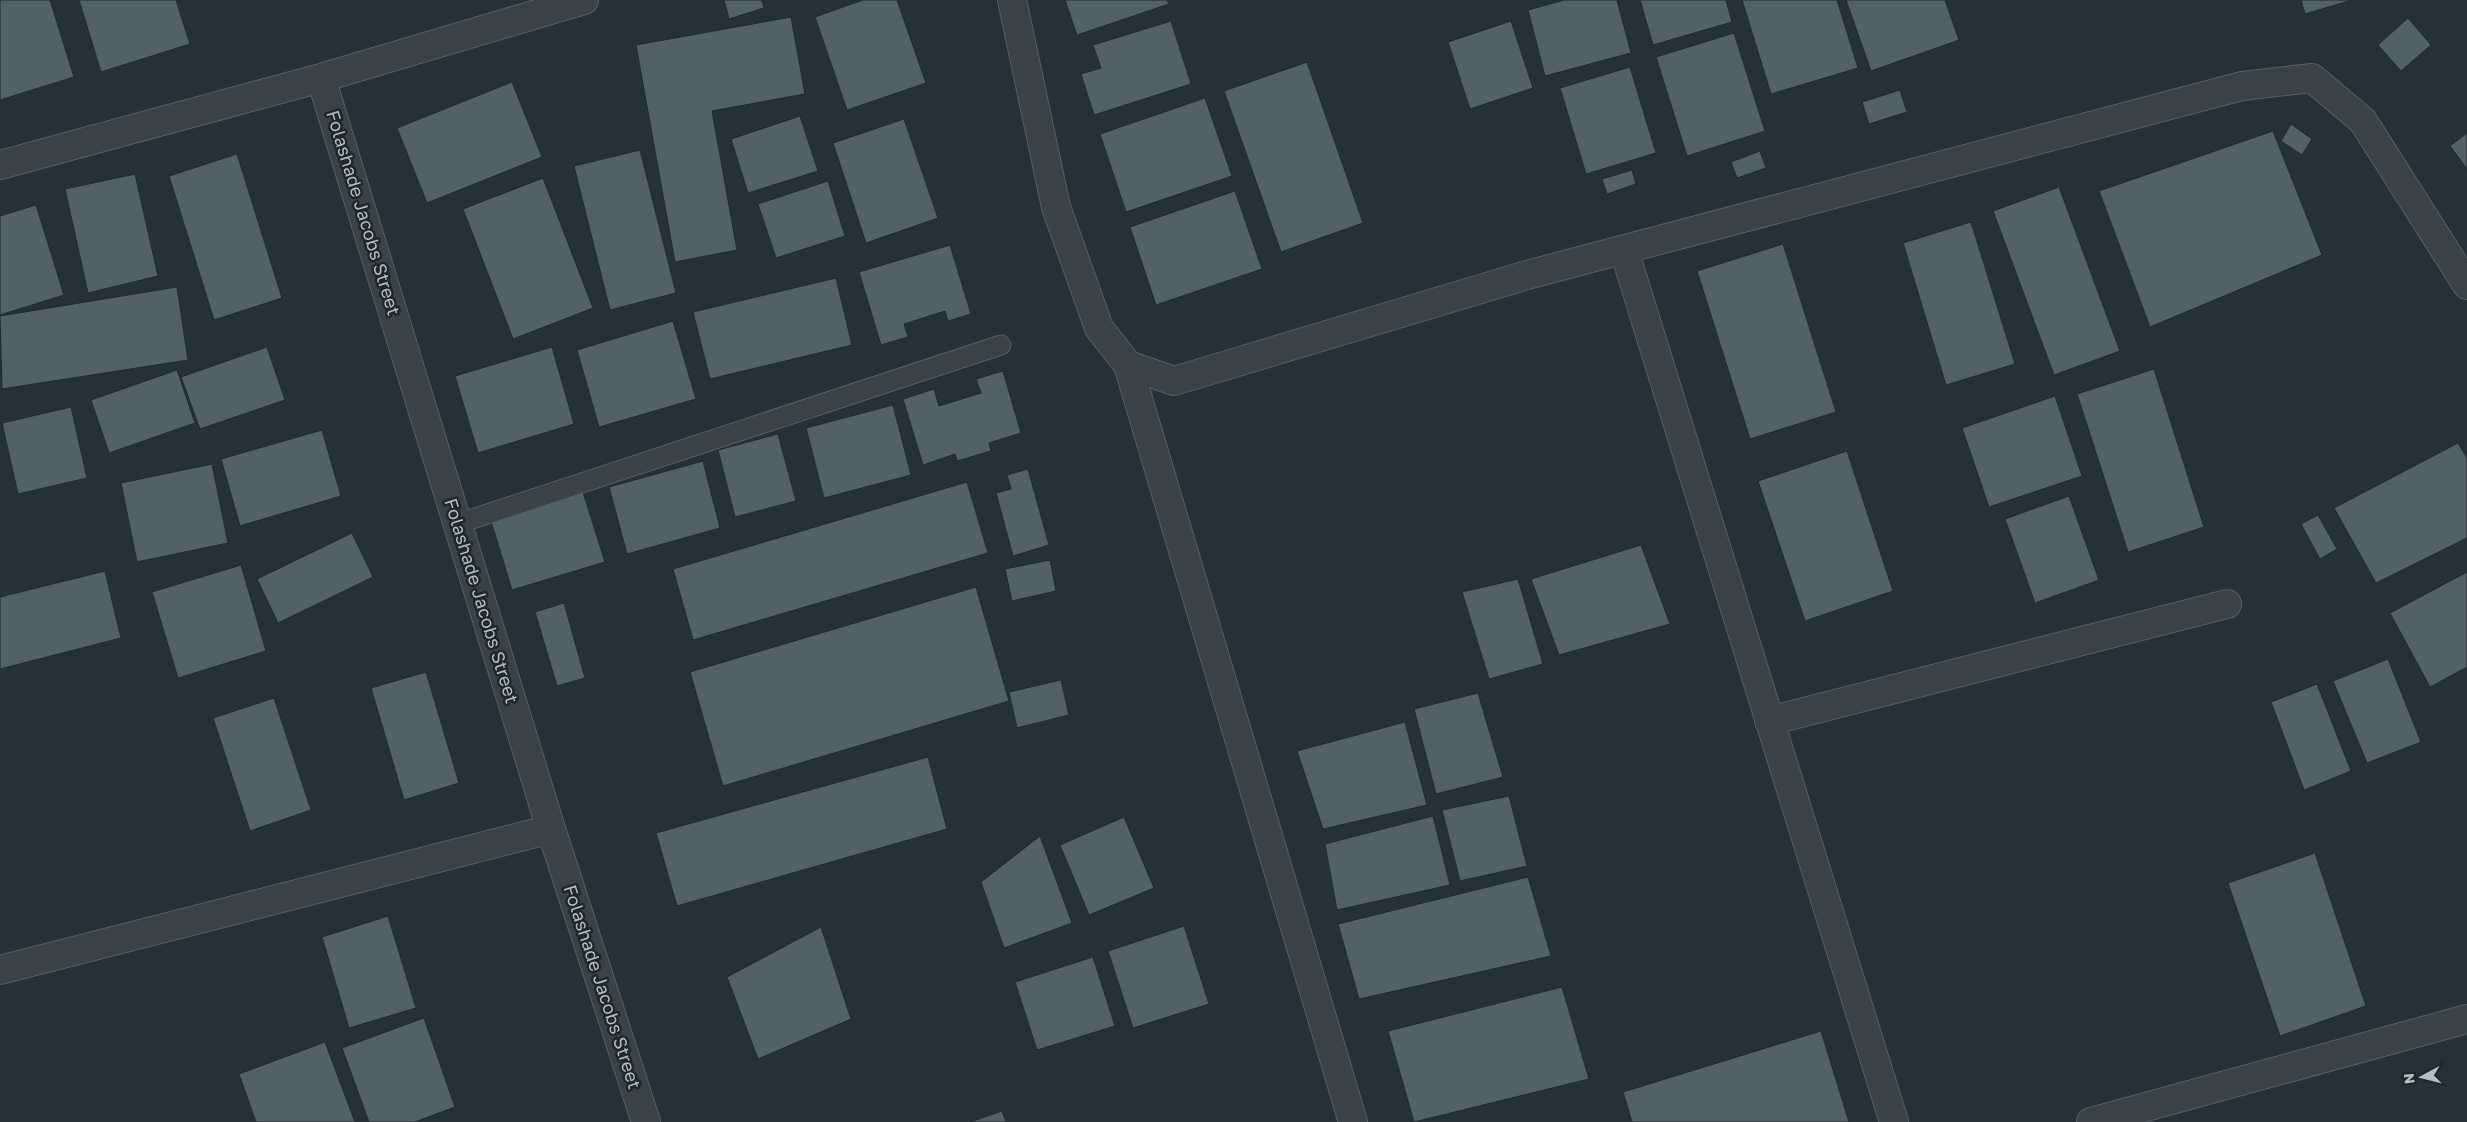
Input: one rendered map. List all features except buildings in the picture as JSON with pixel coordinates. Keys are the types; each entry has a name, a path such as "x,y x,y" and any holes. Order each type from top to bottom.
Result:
{"street":[{"path":"0,165 322,78 584,0"},
{"path":"1012,0 1056,207 1099,328 1128,364 1353,1122"},
{"name":"Folashade Jacobs Street","path":"322,78 550,829 646,1122"},
{"path":"1128,364 1174,380 1526,275 2242,86 2312,78 2363,121 2467,285"},
{"path":"1624,250 1894,1122"},
{"path":"1769,721 2227,604"},
{"path":"0,970 550,829"},
{"path":"2091,1122 2467,1019"}],"lane":[{"path":"457,524 1002,345"}]}
